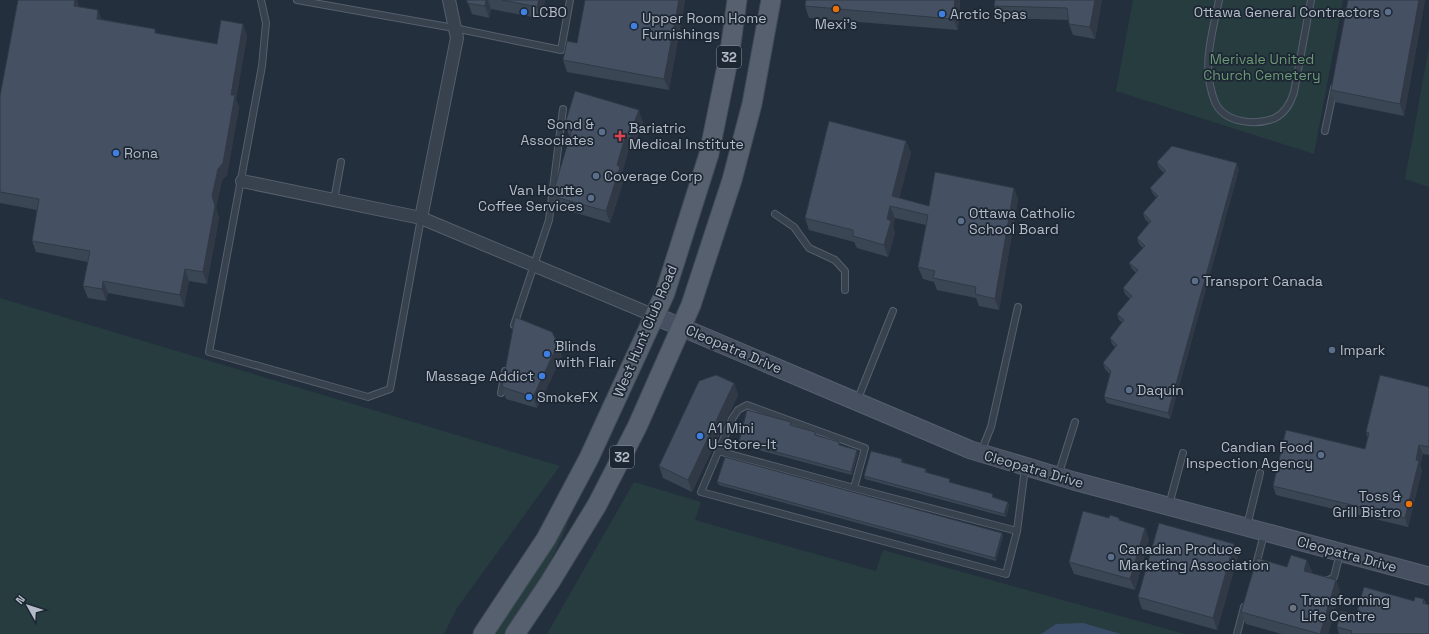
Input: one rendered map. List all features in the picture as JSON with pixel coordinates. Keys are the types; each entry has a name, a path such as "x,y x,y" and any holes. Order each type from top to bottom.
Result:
{"main road":[{"name":"West Hunt Club Road","path":"483,634 546,538 589,458 655,316 680,247 709,154 730,50 737,0"},
{"name":"32","path":"515,634 550,582 597,505 637,427 691,305 736,165 752,104 770,0"}],"street":[{"path":"421,218 457,38 448,0"},
{"path":"242,181 421,218 655,316"},
{"name":"Cleopatra Drive","path":"655,316 980,453 1025,467 1429,576"}],"lane":[{"path":"261,0 266,23 262,66 242,181 209,352 368,396 390,389 421,218"},
{"path":"297,0 454,28 561,50 570,0"},
{"path":"1220,0 1208,53 1208,79 1216,104 1226,115 1235,120 1258,122 1276,118 1290,104 1294,92 1311,0"},
{"path":"1325,132 1336,77"},
{"path":"512,332 515,317 549,220 563,110"},
{"path":"334,200 341,162"},
{"path":"776,214 794,227 809,248 835,260 845,271 845,290"},
{"path":"980,453 991,427 1018,308"},
{"path":"857,401 893,311"},
{"path":"501,393 507,363"},
{"path":"854,488 865,448 747,405 738,410 732,419 701,492 1006,574 1018,531 1025,467"},
{"path":"1058,476 1075,422"},
{"path":"718,452 1018,531"},
{"path":"1168,506 1183,453"},
{"path":"1247,527 1260,473"},
{"path":"1255,569 1265,532"},
{"path":"1315,579 1327,581 1334,577 1340,552"},
{"path":"1257,562 1264,564"},
{"path":"1237,634 1247,598"}],"green space":[{"name":"Merivale United Church Cemetery","path":"1133,0 1343,0 1314,154 1116,91"},
{"path":"1429,47 1429,187 1405,179"},
{"path":"0,298 560,466 457,608 444,634 0,634"},
{"path":"634,482 701,502 695,520 876,571 883,550 1185,634 547,634"},
{"path":"566,522 568,523 555,552 524,608 506,634 494,634"}],"water":[{"path":"1083,623 1121,634 1041,634 1056,624"}],"building":[{"name":"Rona","path":"18,0 75,0 74,6 98,10 97,19 155,29 155,33 217,44 221,20 243,24 231,95 235,95 223,163 218,169 212,196 215,206 203,272 185,269 180,295 103,281 102,289 83,286 90,251 32,241 39,199 0,192 0,96"},
{"path":"467,0 486,0 485,6 467,3"},
{"path":"502,0 539,0 537,7"},
{"name":"Upper Room Home Furnishings","path":"585,0 679,0 664,79 563,60 567,41 577,43"},
{"path":"806,0 955,0 953,19 805,6"},
{"path":"995,0 1095,0 1090,27 1069,24 1067,8 994,6"},
{"path":"1348,0 1419,0 1400,104 1331,90"},
{"path":"575,91 639,110 630,134 626,134 617,165 620,167 606,211 552,196 573,126 565,124"},
{"name":"Ottawa Catholic School Board","path":"829,121 906,141 892,196 929,206 935,172 1014,188 995,299 975,294 976,287 933,278 935,271 918,267 928,215 890,206 887,219 891,221 884,245 853,236 853,230 805,218"},
{"path":"1172,146 1237,163 1168,413 1104,397 1111,371 1103,363 1117,345 1110,338 1124,320 1117,314 1132,296 1123,288 1138,270 1129,263 1145,246 1137,238 1151,221 1143,213 1158,196 1150,188 1166,171 1157,162"},
{"path":"515,317 552,332 558,344 533,397 502,387"},
{"name":"A1 Mini U-Store-It","path":"716,375 734,383 688,480 659,466 699,381"},
{"name":"Candian Food Inspection Agency","path":"1380,375 1429,387 1429,447 1419,445 1416,460 1419,461 1405,518 1273,486 1286,430 1365,449 1369,433 1366,432"},
{"path":"747,410 791,422 790,425 815,432 815,435 839,442 839,445 857,450 851,472 739,442"},
{"path":"871,451 902,459 901,462 926,469 925,472 950,479 949,482 993,494 992,497 1008,502 1004,514 864,476"},
{"path":"725,457 1002,533 995,558 717,482"},
{"name":"Canadian Produce Marketing Association","path":"1083,511 1109,518 1110,515 1119,518 1119,520 1145,528 1130,579 1069,562"},
{"path":"1159,523 1234,544 1213,618 1138,597"},
{"name":"Transforming Life Centre","path":"1291,555 1307,560 1304,571 1336,580 1320,634 1241,612 1257,558 1287,567"},
{"path":"1364,587 1414,601 1415,597 1424,599 1423,603 1429,605 1429,634 1351,634 1352,631 1337,627 1341,611 1356,615"}],"place":[{"name":"Mexi's","path":"836,9"},
{"name":"LCBO","path":"524,12"},
{"name":"Ottawa General Contractors","path":"1388,12"},
{"name":"Arctic Spas","path":"942,14"},
{"name":"Upper Room Home Furnishings","path":"634,26"},
{"name":"Sond & Associates","path":"602,132"},
{"name":"Bariatric Medical Institute","path":"620,136"},
{"name":"Rona","path":"116,153"},
{"name":"Coverage Corp","path":"596,176"},
{"name":"Van Houtte Coffee Services","path":"591,198"},
{"name":"Ottawa Catholic School Board","path":"961,221"},
{"name":"Transport Canada","path":"1195,281"},
{"name":"Impark","path":"1332,350"},
{"name":"Blinds with Flair","path":"547,354"},
{"name":"Massage Addict","path":"542,376"},
{"name":"Daquin","path":"1129,390"},
{"name":"SmokeFX","path":"529,397"},
{"name":"A1 Mini U-Store-It","path":"700,436"},
{"name":"Candian Food Inspection Agency","path":"1321,455"},
{"name":"Toss & Grill Bistro","path":"1409,504"},
{"name":"Canadian Produce Marketing Association","path":"1111,557"},
{"name":"Transforming Life Centre","path":"1293,608"}]}
